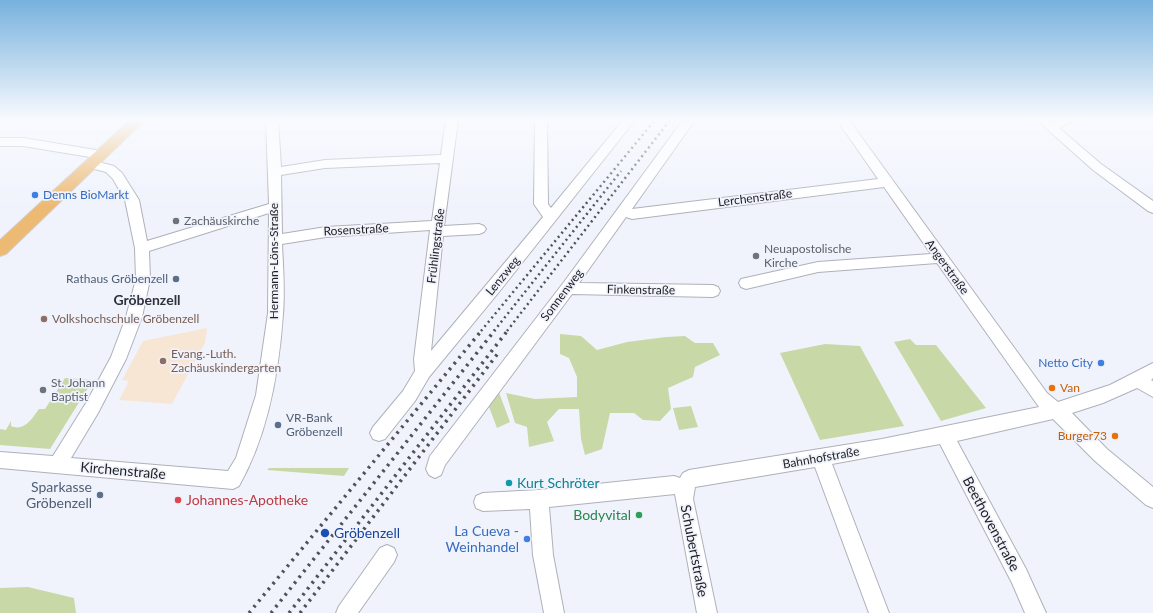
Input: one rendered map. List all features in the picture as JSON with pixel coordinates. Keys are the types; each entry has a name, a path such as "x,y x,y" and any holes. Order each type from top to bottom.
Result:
{"main road":[{"path":"0,250 107,149"}],"street":[{"path":"51,149 96,159 118,176 132,200 142,248 143,279 134,317 118,359 92,408 57,465"},
{"name":"Hermann-Löns-Straße","path":"240,469 245,459 265,388 276,313 274,149"},
{"name":"Frühlingstraße","path":"423,372 422,359 437,228 449,149"},
{"path":"541,149 541,204 550,217"},
{"name":"Lenzweg","path":"379,433 409,396 423,372 494,288 606,149"},
{"name":"Sonnenweg","path":"434,469 436,462 569,286 669,149"},
{"name":"Angerstraße","path":"863,149 1042,398 1054,411 1067,420 1101,455 1153,499"},
{"path":"1076,149 1097,167 1153,208"},
{"path":"275,172 325,164 448,159"},
{"name":"Lerchenstraße","path":"624,211 632,214 886,182"},
{"path":"142,248 274,207"},
{"name":"Rosenstraße","path":"275,240 326,232 437,228 479,229"},
{"path":"746,283 818,267 941,258"},
{"name":"Finkenstraße","path":"569,286 575,289 713,291"},
{"name":"Bahnhofstraße","path":"684,488 689,480 945,436 1054,411 1116,391 1139,380 1153,370"},
{"path":"1139,380 1153,390"},
{"name":"Beethovenstraße","path":"945,436 1019,576 1036,613"},
{"path":"821,458 879,613"},
{"name":"Kirchenstraße","path":"0,460 233,480 240,469"},
{"path":"483,502 539,499 674,485 684,488"},
{"name":"Schubertstraße","path":"684,488 684,498 707,613"},
{"path":"539,499 543,555 554,613"},
{"path":"346,613 387,555"}],"shaded area":[{"name":"Evang.-Luth. Zachäuskindergarten","path":"207,328 205,343 172,404 119,400 129,381 122,380 143,341"}],"green space":[{"path":"560,334 581,336 597,350 627,342 685,336 695,343 713,343 720,355 695,367 693,377 668,388 671,409 660,421 643,420 634,413 610,413 602,449 585,455 581,439 579,409 559,409 547,422 554,441 529,447 527,427 515,423 506,393 535,399 577,397 577,377 569,358 560,354"},
{"path":"910,339 916,345 936,345 986,408 941,421 894,342"},
{"path":"825,344 860,346 904,426 820,440 780,353"},
{"path":"65,378 93,380 50,449 0,445 0,429 6,430 11,421 11,426 16,427 24,426 28,423 39,409 45,409"},
{"path":"497,387 510,422 497,428 486,399"},
{"path":"691,406 698,427 679,430 673,408"},
{"path":"269,468 349,468 344,476 267,470"},
{"path":"28,587 74,598 76,613 0,613 0,588"}],"railway":[{"path":"481,331 631,149"},
{"path":"507,331 648,149"},
{"path":"494,331 621,171"},
{"path":"249,613 482,330"},
{"path":"271,613 495,330"},
{"path":"289,613 508,330"},
{"path":"300,613 499,352"}],"place":[{"name":"Denns BioMarkt","path":"35,195"},
{"name":"Zachäuskirche","path":"176,221"},
{"name":"Neuapostolische Kirche","path":"756,256"},
{"name":"Rathaus Gröbenzell","path":"176,279"},
{"name":"Volkshochschule Gröbenzell","path":"44,319"},
{"name":"Evang.-Luth. Zachäuskindergarten","path":"163,361"},
{"name":"Netto City","path":"1101,363"},
{"name":"Van","path":"1052,388"},
{"name":"St. Johann Baptist","path":"43,390"},
{"name":"VR-Bank Gröbenzell","path":"278,425"},
{"name":"Burger73","path":"1115,436"},
{"name":"Kurt Schröter","path":"509,483"},
{"name":"Sparkasse Gröbenzell","path":"100,495"},
{"name":"Johannes-Apotheke","path":"178,500"},
{"name":"Bodyvital","path":"639,515"},
{"name":"Gröbenzell","path":"325,533"},
{"name":"La Cueva - Weinhandel","path":"527,539"}],"district":[{"name":"Gröbenzell","path":"147,300"}]}
